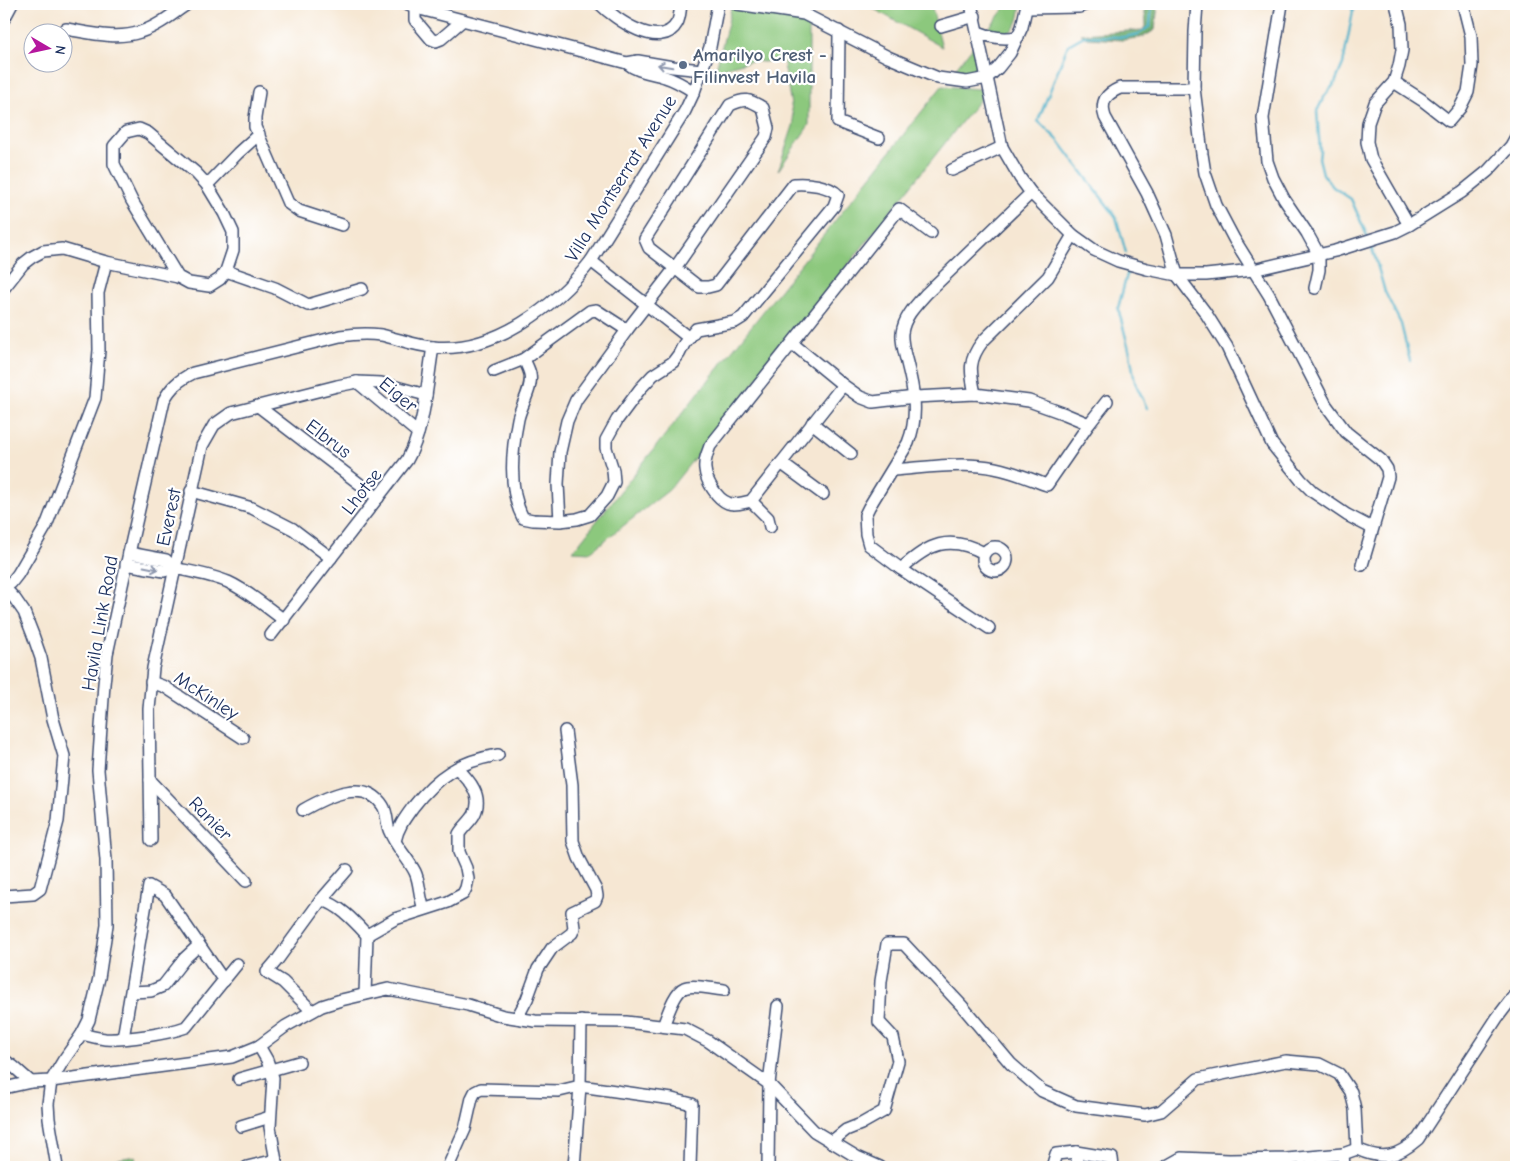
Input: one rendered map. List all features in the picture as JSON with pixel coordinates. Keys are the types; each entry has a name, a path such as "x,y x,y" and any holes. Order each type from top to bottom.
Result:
{"street":[{"path":"4,18 12,4"},
{"path":"72,30 115,36 140,32 157,24 187,4"},
{"path":"600,4 619,20 639,31 654,34 664,34 672,31 679,22 681,4"},
{"name":"Villa Montserrat Avenue","path":"470,345 513,328 533,315 556,298 580,276 591,261 672,134 694,92 710,48 718,4"},
{"path":"738,4 769,6 804,14 888,57 938,78 967,82 987,78 1010,53 1022,27 1027,6 1080,8 1088,4"},
{"path":"972,4 1002,147 1020,178 1073,236 1094,250 1118,261 1147,269 1177,275 1206,275 1253,270 1319,255 1395,232 1462,192 1488,171 1511,146 1516,136"},
{"path":"1197,4 1194,88 1204,164 1216,205 1234,239 1269,295 1326,405 1346,432 1381,460 1387,469 1388,477 1362,565"},
{"path":"1282,4 1263,118 1267,161 1284,200 1307,233 1319,255 1319,270 1315,288"},
{"path":"1396,4 1402,24 1402,50 1399,66 1394,82 1375,103 1368,124 1367,142 1371,159 1409,225"},
{"path":"1394,82 1422,100 1449,121 1460,108 1468,92 1472,65 1471,36 1463,4"},
{"path":"411,5 627,62 638,61 702,70"},
{"path":"411,5 415,20 431,39 436,41 441,40 463,20"},
{"path":"941,26 975,16"},
{"path":"839,32 838,122 879,138"},
{"path":"978,32 989,37 1001,39 1018,37"},
{"path":"627,62 635,69 664,76 694,92"},
{"path":"1194,88 1120,88 1110,92 1105,98 1102,108 1147,193 1166,235 1177,275 1218,330 1228,347 1272,444 1313,492 1347,516 1372,528"},
{"path":"259,92 255,127 288,203 299,211 342,225"},
{"path":"524,359 530,375 530,385 518,418 513,454 517,506 523,518 533,520 560,520 578,519 590,514 607,496 614,482 606,440 617,420 640,388 653,375 673,362 696,329 735,322 743,317 834,206 838,195 833,189 802,183 794,184 716,285 699,287 675,268 649,248 645,239 730,105 741,100 752,101 763,108 768,128 766,137 675,268 576,400 566,421 560,452 558,484 560,520"},
{"path":"4,288 23,264 43,251 62,250 106,262 178,277 188,283 209,286 220,279 226,272 233,250 233,232 207,184 148,133 139,129 126,132 114,146 114,164 132,201 178,277"},
{"path":"207,184 238,152 259,134"},
{"path":"952,170 1002,147"},
{"path":"989,628 901,570 869,545 866,534 865,515 913,432 915,417 914,397 903,347 902,333 911,311 926,294 1031,192"},
{"path":"843,385 751,501 728,504 718,496 705,470 705,457 710,446 899,209 932,234"},
{"path":"974,394 971,364 975,352 983,340 1048,277 1073,236"},
{"path":"591,261 689,338"},
{"path":"4,896 33,894 40,889 58,821 64,756 33,635 24,612 4,588 18,574 46,526 94,398 99,350 98,293 106,262"},
{"path":"226,272 275,288 308,305 362,289"},
{"path":"494,371 524,359 590,311 596,310 627,330"},
{"name":"Havila Link Road","path":"57,1167 48,1119 51,1082 62,1061 82,1034 89,1020 94,1003 107,924 106,860 98,770 108,654 164,400 172,386 193,373 340,336 356,334 379,335 433,347 454,348 470,345"},
{"path":"793,344 843,385 860,397 873,402 914,397 974,394 1029,402 1089,424"},
{"name":"Lhotse","path":"271,636 407,460 414,448 426,395 433,347"},
{"name":"Everest","path":"151,840 149,709 151,682 174,568 202,446 214,425 231,413 357,382 381,383 426,395"},
{"name":"Eiger","path":"357,382 418,433"},
{"path":"892,470 959,465 980,466 1003,470 1047,485 1107,401"},
{"name":"Elbrus","path":"258,406 378,498"},
{"path":"812,423 850,454"},
{"path":"781,463 823,494"},
{"path":"191,491 252,508 293,529 331,558"},
{"path":"751,501 768,518 770,527"},
{"path":"901,570 916,555 930,547 946,543 962,544 984,553"},
{"path":"128,558 164,571 174,568 228,583 246,593 284,620"},
{"name":"McKinley","path":"151,682 165,687 238,732"},
{"path":"517,1018 527,999 538,969 552,948 572,933 574,928 572,912 595,900 597,896 596,890 578,858 573,841 572,785 565,732"},
{"path":"395,841 402,822 423,794 445,774 478,758 498,755"},
{"path":"367,935 395,919 448,902 463,894 468,879 466,868 459,852 459,834 474,816 477,798 475,790 456,768"},
{"name":"Ranier","path":"150,780 243,877 230,883"},
{"path":"304,810 322,800 348,791 364,791 377,799 384,808 390,832 416,874 420,899 424,909"},
{"path":"312,1011 283,982 267,972 321,900 347,870"},
{"path":"123,1038 149,886 164,896 224,981"},
{"path":"321,900 342,911 367,935 365,994"},
{"path":"831,1142 846,1130 862,1124 884,1111 898,1061 893,1037 879,1022 881,981 886,944 904,944 962,1006 1011,1064 1042,1092 1076,1106 1145,1115 1161,1111 1198,1079 1286,1062 1319,1064 1339,1074 1351,1092 1355,1109 1357,1149"},
{"path":"132,992 151,991 163,986 198,946"},
{"path":"82,1034 103,1039 123,1038 186,1027 237,964"},
{"path":"663,1026 678,991 684,988 696,987 724,990"},
{"path":"4,1088 31,1082 51,1082 232,1057 259,1046 286,1026 322,1006 388,989 468,1005 503,1016 535,1021 626,1022 685,1029 708,1041 769,1084 814,1131 857,1157 880,1167"},
{"path":"1165,1167 1182,1158 1227,1163 1323,1162 1357,1149 1383,1157 1395,1155 1418,1139 1480,1047 1497,1018 1516,993"},
{"path":"768,1167 769,1084 778,1006"},
{"path":"574,1167 580,1086 581,1021"},
{"path":"247,1167 276,1164 270,1128 273,1078 259,1046"},
{"path":"4,1060 31,1082"},
{"path":"239,1079 299,1062"},
{"path":"448,1167 466,1129 472,1098 476,1092 481,1089 559,1091 580,1086 692,1104 690,1167"},
{"path":"242,1126 270,1117"},
{"path":"1052,1167 1056,1154 1076,1152 1112,1158 1113,1167"},
{"path":"1076,1152 1078,1167"},
{"path":"1343,1154 1344,1167"},
{"path":"850,1167 857,1157"}],"green space":[{"path":"732,4 809,4 809,125 778,171 794,123 783,58 765,62 750,61 724,68 713,80"},
{"path":"865,4 931,4 942,47"},
{"path":"1008,4 1021,4 1018,21 1014,28 1006,34 987,30"},
{"path":"1144,4 1158,4 1155,30 1143,37 1123,40 1087,38 1081,34 1143,30 1146,24"},
{"path":"976,43 979,66 977,70 967,75 950,75"},
{"path":"942,86 979,89 984,94 669,490 590,552 573,551"},
{"path":"136,1156 134,1167 68,1167"}],"waterway":[{"path":"1126,253 1116,217 1058,140 1038,121 1068,45 1084,36 1124,37 1139,34 1150,26 1152,4"},
{"path":"1350,4 1353,11 1343,64 1335,83 1324,97 1317,111 1319,158 1323,174 1333,187 1351,199 1368,238"},
{"path":"1370,243 1385,292 1401,324 1410,361"},
{"path":"1128,271 1118,308 1130,353 1135,382 1147,408"}],"place":[{"name":"Amarilyo Crest - Filinvest Havila","path":"683,65"}]}
